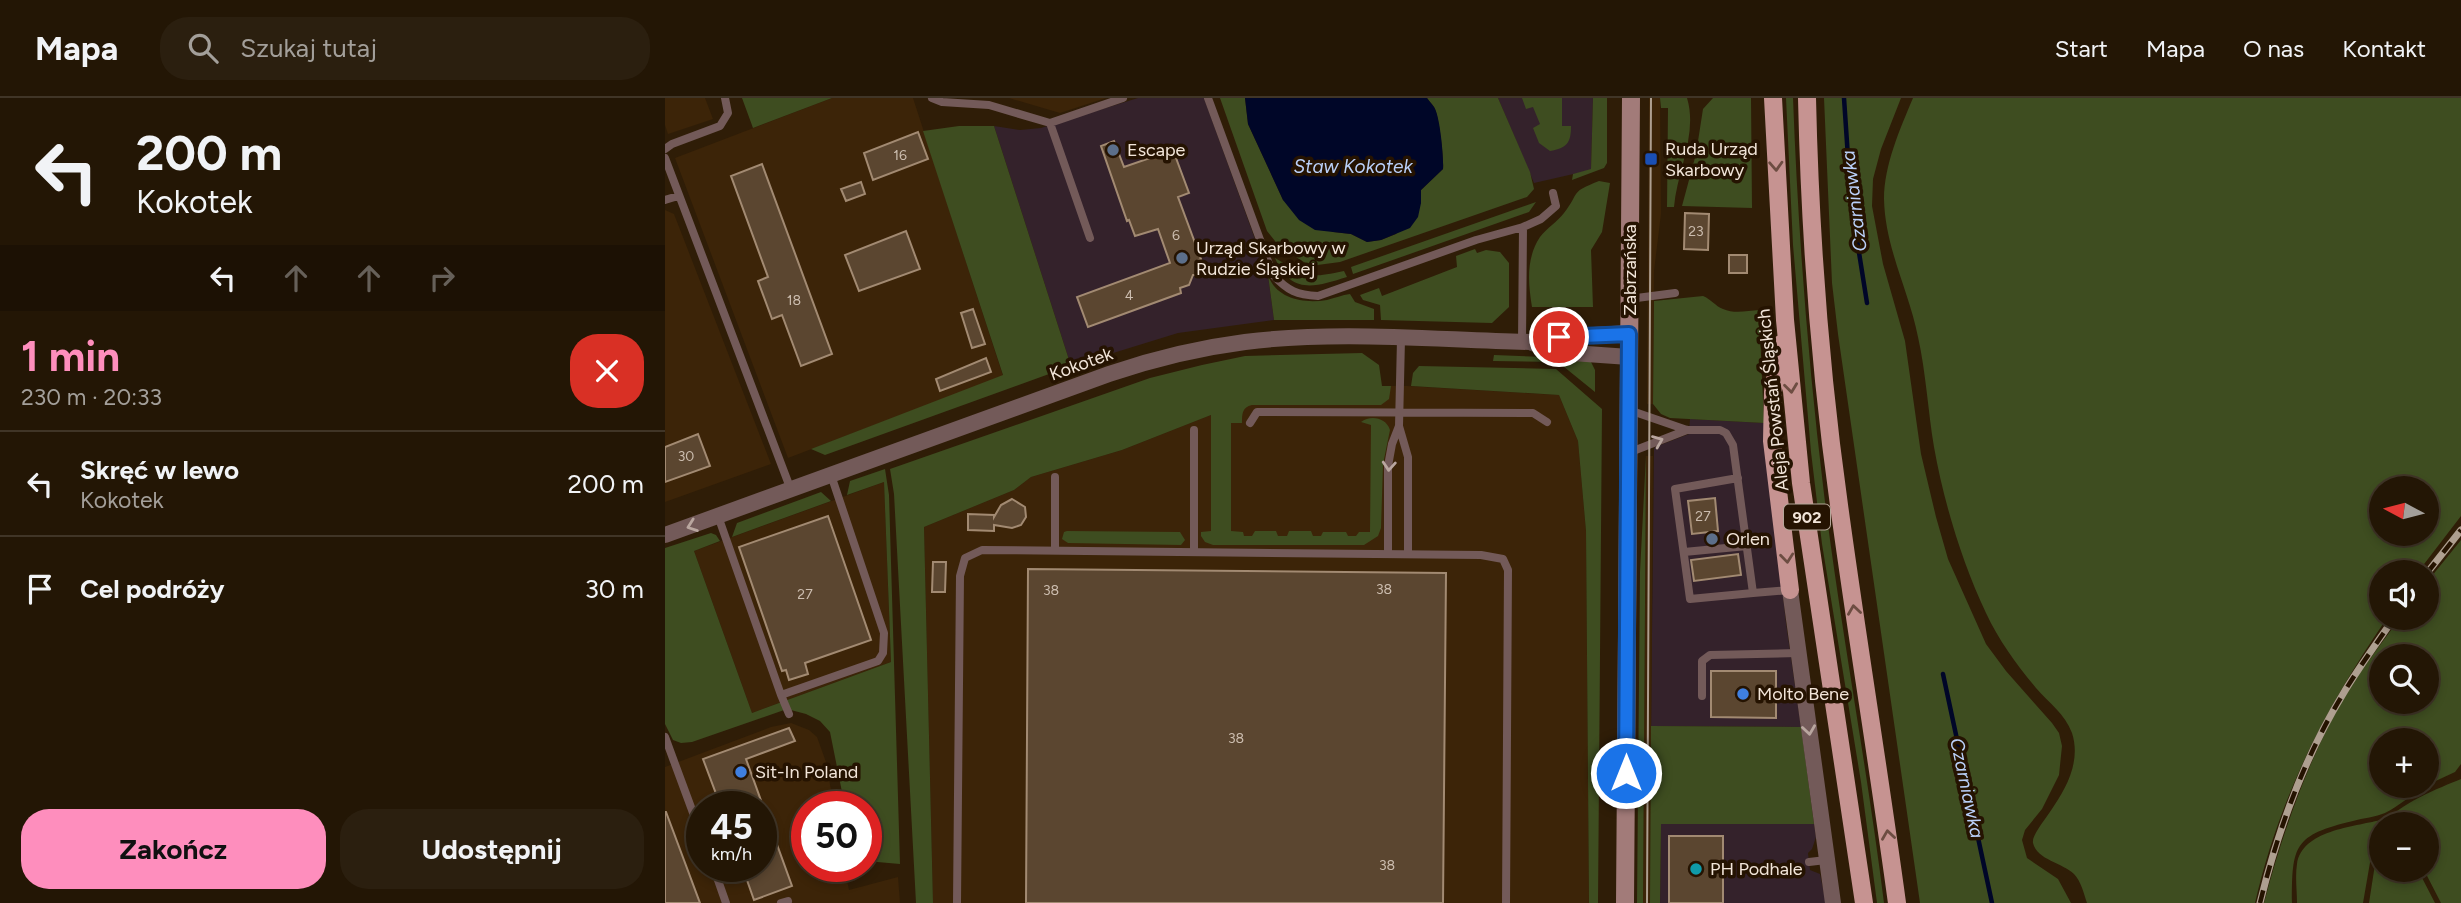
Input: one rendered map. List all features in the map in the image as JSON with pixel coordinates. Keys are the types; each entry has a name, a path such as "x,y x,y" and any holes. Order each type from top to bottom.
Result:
{"main road":[{"name":"Zabrzańska","path":"1625,903 1631,98"},
{"name":"Aleja Powstań Śląskich","path":"1773,98 1785,320 1801,483 1864,903"},
{"name":"902","path":"1807,98 1815,277 1829,428 1897,903"},
{"path":"1785,320 1771,416 1790,590"}],"street":[{"name":"Kokotek","path":"665,535 1109,374 1202,349 1265,340 1308,338 1526,342 1559,337 1629,334"},
{"name":"Kokotek","path":"1526,342 1558,352 1629,357"},
{"path":"1790,590 1833,903"}],"lane":[{"path":"665,149 720,127 729,113 725,98"},
{"path":"932,98 942,102 989,105 1050,122 1123,98"},
{"path":"1208,98 1273,275 1285,288 1303,295 1318,296 1476,240 1523,227 1541,219 1556,206 1553,192"},
{"path":"1050,122 1090,238"},
{"path":"665,158 791,490"},
{"path":"665,200 678,196"},
{"path":"1523,227 1526,342"},
{"path":"1629,299 1675,293"},
{"path":"1401,339 1399,426 1408,457 1408,554"},
{"path":"1629,410 1687,430 1720,430 1726,433 1733,445 1753,593"},
{"path":"1250,423 1257,412 1399,411 1533,413 1547,422"},
{"path":"1388,554 1389,456 1399,426"},
{"path":"1194,430 1194,552"},
{"path":"1628,453 1687,430"},
{"path":"781,695 878,661 883,653 884,633 831,475"},
{"path":"1055,477 1055,551"},
{"path":"1738,478 1675,489 1690,598 1790,590"},
{"path":"718,516 789,714"},
{"path":"1684,552 1747,546"},
{"path":"957,903 960,576 965,558 982,550 1481,555 1503,559 1508,570 1506,903"},
{"path":"1702,696 1702,661 1710,654 1798,653"},
{"path":"665,737 686,793"},
{"path":"1809,862 1826,860"},
{"path":"719,882 726,903"}],"shaded area":[{"path":"665,98 705,98 713,119 668,134 665,125"},
{"path":"832,98 913,98 1003,376 788,458 675,158"},
{"path":"1009,98 1106,98 1060,113"},
{"path":"1138,98 1204,98 1268,275 1274,320 1178,333 1071,366 994,126 1020,130 1041,128"},
{"path":"1498,98 1593,98 1591,170 1534,183"},
{"path":"1649,98 1660,98 1661,214 1654,271 1653,404 1647,404"},
{"path":"665,210 674,214 771,464 665,502"},
{"path":"1367,386 1559,395 1578,441 1586,531 1589,903 933,903 924,527 1014,490 1031,477 1122,450 1254,398"},
{"path":"1690,419 1764,423 1786,623 1801,727 1651,726 1654,449 1689,434"},
{"path":"1646,456 1653,456 1650,903 1643,903"},
{"path":"884,482 891,662 752,713 694,551"},
{"path":"791,723 809,730 817,737 826,762 831,791 791,791 791,882 847,882 849,890 898,877 900,903 665,903 665,767 771,727"},
{"path":"1661,824 1814,824 1816,837 1808,853 1810,870 1820,874 1826,903 1660,903"}],"green space":[{"path":"742,98 832,98 753,128"},
{"path":"1220,98 1245,98 1248,124 1283,200 1333,232 1351,234 1367,242 1396,234 1421,203 1421,190 1443,169 1438,119 1427,98 1498,98 1530,172 1534,189 1527,197 1340,262 1310,266 1279,246 1267,231"},
{"path":"1522,98 1562,98 1562,126 1571,126 1567,144 1550,151 1539,143 1533,128 1540,124 1533,107 1526,109"},
{"path":"1593,98 1607,98 1607,163 1604,168 1572,180 1573,174 1591,169"},
{"path":"1660,98 1687,98 1690,112 1689,139 1674,207 1667,207 1668,108 1661,108"},
{"path":"1713,98 1751,98 1752,208 1682,206 1696,154 1703,109"},
{"path":"1786,98 1793,98 1804,296 1824,494 1884,903 1877,903 1861,782 1822,544 1793,245"},
{"path":"1824,98 1901,98 1881,149 1873,179 1872,206 1883,264 1905,341 1921,454 1948,559 1986,644 2059,733 2062,746 2059,775 2042,809 2025,830 2022,840 2027,858 2058,879 2071,903 1920,903 1838,334 1832,283"},
{"path":"1913,98 2461,98 2461,516 2439,545 2439,476 2369,476 2369,546 2438,546 2427,560 2369,560 2369,630 2379,630 2325,720 2291,789 2265,863 2255,903 2087,903 2074,874 2035,849 2034,836 2066,786 2072,769 2075,751 2072,733 2061,714 2036,688 1997,633 1969,573 1949,511 1934,447 1918,337 1885,217 1885,186 1894,147"},
{"path":"959,126 994,126 1071,366 825,455 811,449 1003,375 923,131"},
{"path":"1599,181 1610,183 1602,232 1591,250 1593,307 1532,307 1529,271 1535,245 1564,213 1579,191"},
{"path":"1536,202 1529,212 1353,274 1351,267"},
{"path":"1475,249 1477,253 1486,250 1500,252 1509,263 1509,307 1492,323 1381,320 1380,305 1363,300 1360,295 1379,288 1382,296 1457,267 1456,256"},
{"path":"1275,258 1307,275 1344,271 1347,277 1314,285 1296,283 1281,270"},
{"path":"1268,275 1277,290 1300,300 1327,300 1350,294 1355,302 1374,309 1374,320 1274,320"},
{"path":"1703,296 1727,311 1759,310 1764,423 1670,418 1661,414 1653,404 1654,301"},
{"path":"1362,353 1379,365 1382,386 1391,386 1389,399 1381,405 1252,405 1244,409 1242,423 1231,423 1231,531 1243,532 1244,536 1252,536 1255,531 1276,531 1278,536 1287,536 1289,531 1311,531 1313,536 1321,536 1323,532 1346,532 1348,536 1356,536 1359,532 1370,532 1371,425 1361,422 1373,418 1385,422 1390,430 1383,464 1381,528 1378,536 1364,545 1213,545 1205,542 1201,532 1211,531 1211,415 1122,450 1031,477 1014,490 924,527 933,903 916,903 894,494 890,469 1150,378 1202,365 1245,356"},
{"path":"1494,355 1574,358 1591,362 1595,370 1595,392 1558,362 1493,361"},
{"path":"1419,366 1556,369 1602,409 1598,903 1589,903 1586,531 1578,441 1559,395 1411,386 1413,373"},
{"path":"1646,455 1643,903 1637,903 1640,572"},
{"path":"885,469 889,495 900,864 882,862 882,791 842,791 830,732 820,721 787,709 692,742 681,743 673,740 665,724 665,548 711,533 720,541 694,551 752,713 891,662 884,482 847,495 850,481"},
{"path":"821,492 831,501 732,537 737,523"},
{"path":"1067,531 1180,532 1185,540 1181,545 1068,543 1062,539"},
{"path":"2461,540 2461,764 2455,772 2439,779 2439,728 2369,728 2369,798 2408,798 2387,812 2369,812 2369,818 2333,826 2308,838 2296,855 2292,903 2264,903 2297,798 2319,746 2344,697 2369,660 2369,714 2439,714 2439,644 2381,644 2391,630 2439,630 2439,567"},
{"path":"1651,726 1801,727 1814,824 1661,824 1660,903 1650,903"},
{"path":"2461,779 2461,903 2441,903 2430,882 2439,882 2439,812 2396,812 2420,798 2439,798 2439,789"},
{"path":"2369,822 2369,868 2363,903 2297,903 2297,864 2301,853 2319,837"},
{"path":"2372,882 2424,882 2435,903 2369,903"}],"water":[{"name":"Staw Kokotek","path":"1245,98 1427,98 1438,119 1443,169 1421,190 1418,217 1410,228 1381,240 1367,242 1351,234 1315,230 1299,220 1283,200 1248,124"}],"building":[{"path":"918,132 928,159 873,180 864,153"},
{"path":"1114,141 1124,167 1173,150 1189,193 1178,197 1201,259 1197,261 1203,275 1193,275 1189,285 1180,288 1181,293 1088,327 1077,297 1170,263 1158,229 1135,236 1129,220 1127,221 1101,146"},
{"path":"762,164 832,354 801,366 782,315 772,319 758,281 768,277 731,176"},
{"path":"861,182 865,194 846,201 841,189"},
{"path":"1685,213 1709,214 1708,250 1684,249"},
{"path":"906,231 920,269 859,291 845,255"},
{"path":"1729,255 1747,255 1747,273 1729,273"},
{"path":"973,309 985,344 972,348 961,313"},
{"path":"986,358 991,372 940,391 936,379"},
{"path":"698,434 710,466 665,482 665,447"},
{"path":"1715,498 1718,531 1692,534 1688,501"},
{"path":"1012,499 1025,507 1026,517 1021,525 1012,528 994,525 994,531 968,530 968,514 994,517 1001,505"},
{"path":"828,516 871,640 805,663 808,674 789,680 786,670 782,671 739,547"},
{"path":"1738,554 1741,575 1694,581 1691,560"},
{"path":"933,562 946,562 945,592 932,592"},
{"path":"1028,569 1446,573 1443,903 1026,903"},
{"name":"Molto Bene","path":"1711,671 1776,671 1776,718 1711,717"},
{"path":"789,728 795,741 746,759 758,791 715,791 703,759"},
{"path":"666,812 686,866 686,882 692,882 700,903 665,903"},
{"name":"PH Podhale","path":"1669,836 1723,836 1723,903 1669,903"},
{"path":"777,845 792,886 754,900 748,882 777,882"}],"waterway":[{"name":"Czarniawka","path":"1844,98 1851,202 1867,303"},
{"name":"Czarniawka","path":"1943,674 1992,903"}],"tram line":[{"path":"1647,903 1651,98"}],"railway":[{"path":"2437,560 2461,530"},
{"path":"2260,903 2275,849 2304,769 2349,684 2386,630"}],"place":[{"name":"Escape","path":"1113,150"},
{"name":"Ruda Urząd Skarbowy","path":"1651,159"},
{"name":"Urząd Skarbowy w Rudzie Śląskiej","path":"1182,258"},
{"name":"Orlen","path":"1712,539"},
{"name":"Molto Bene","path":"1743,694"},
{"name":"Sit-In Poland","path":"741,772"},
{"name":"PH Podhale","path":"1696,869"}],"route":[{"path":"1559,337 1629,334 1626,773"}]}
